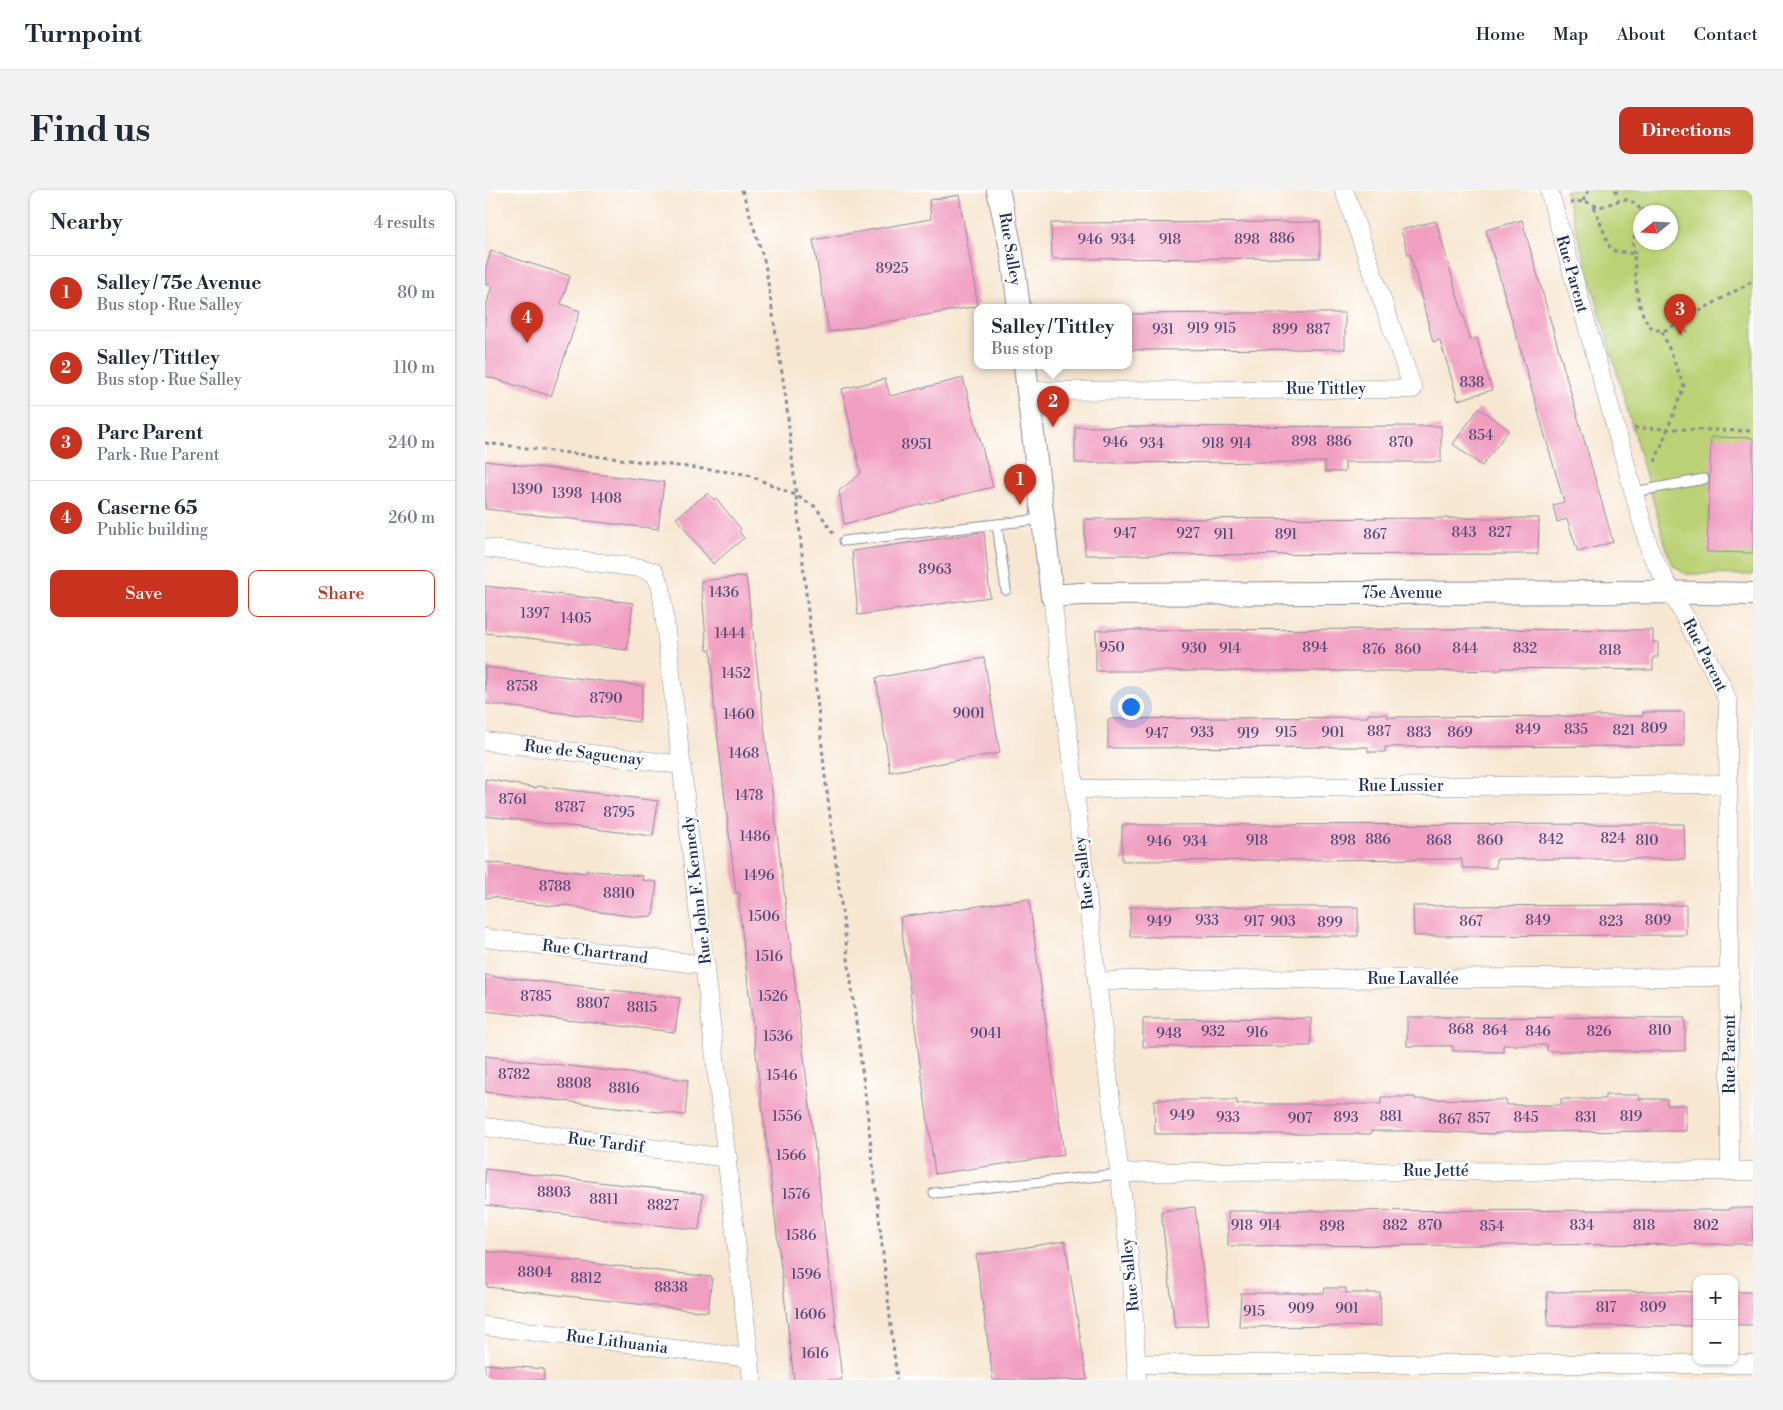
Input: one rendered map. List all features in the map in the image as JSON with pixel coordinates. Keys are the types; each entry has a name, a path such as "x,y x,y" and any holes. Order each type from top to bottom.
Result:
{"street":[{"name":"Rue Salley","path":"999,190 1012,253 1018,304"},
{"name":"Rue Tittley","path":"1028,391 1413,389 1344,190"},
{"name":"Rue Parent","path":"1549,190 1651,554 1726,697 1730,977 1730,1171"},
{"name":"Rue Salley","path":"1025,369 1132,1287 1137,1372"},
{"name":"Rue John F. Kennedy","path":"485,548 640,568 654,572 661,586 706,965 752,1380"},
{"name":"75e Avenue","path":"1052,596 1090,594 1672,592 1753,594"},
{"name":"Rue de Saguenay","path":"485,742 682,765"},
{"name":"Rue Lussier","path":"1074,789 1728,784"},
{"name":"Rue Chartrand","path":"485,938 706,965"},
{"name":"Rue Lavallée","path":"1097,982 1138,980 1730,977"},
{"name":"Rue Tardif","path":"485,1127 728,1158"},
{"name":"Rue Jetté","path":"1119,1174 1146,1172 1753,1171"},
{"name":"Rue Lithuania","path":"485,1326 749,1358"},
{"path":"1137,1372 1753,1364"}],"lane":[{"path":"1634,492 1704,479"},
{"path":"844,541 1043,519"},
{"path":"997,524 1005,590"},
{"path":"934,1193 1119,1174"}],"path":[{"path":"742,190 765,263 786,399 825,776 866,1101 897,1380"},
{"path":"1583,201 1589,190"},
{"path":"1615,190 1618,196"},
{"path":"1569,203 1583,201 1594,206 1603,206 1618,196 1631,198 1636,205"},
{"path":"1594,206 1611,250 1621,254 1635,254"},
{"path":"1635,250 1644,320 1654,330 1662,331 1753,281"},
{"path":"1677,307 1669,311 1682,334 1688,331"},
{"path":"1655,462 1684,386 1662,331"},
{"path":"1633,428 1753,431"},
{"path":"485,443 746,474 795,495 816,507 830,526 832,532 844,541"}],"green space":[{"path":"1565,190 1753,190 1753,575 1685,574 1674,566 1670,560"}],"building":[{"path":"959,195 978,304 974,304 974,307 829,332 813,240 931,219 929,200"},
{"path":"1522,220 1613,542 1578,552 1567,519 1557,522 1553,505 1564,502 1486,230"},
{"path":"1436,221 1470,340 1477,338 1492,390 1458,400 1440,340 1433,342 1410,254 1408,254 1401,230"},
{"path":"1320,222 1320,258 1052,259 1051,223"},
{"path":"491,251 570,276 561,304 580,311 551,396 485,376 485,309 492,286 485,284 485,270"},
{"path":"1345,313 1345,349 1132,350 1132,314"},
{"path":"963,378 993,487 844,524 839,491 861,473 842,389 885,379 890,396"},
{"path":"1479,408 1509,430 1482,466 1453,444"},
{"path":"1441,426 1441,462 1345,462 1345,472 1325,472 1325,462 1075,463 1075,427"},
{"path":"1711,437 1753,438 1753,553 1707,552"},
{"path":"485,461 664,482 658,529 485,509"},
{"path":"708,493 714,500 716,498 741,529 739,531 744,538 713,564 676,518"},
{"path":"1539,518 1538,554 1085,555 1085,519"},
{"path":"984,532 990,597 858,615 852,551"},
{"path":"746,576 842,1380 794,1380 739,904 740,893 736,893 714,705 711,650 707,650 701,581"},
{"path":"485,586 633,603 627,650 485,633"},
{"path":"1096,630 1653,630 1653,642 1658,642 1658,657 1653,657 1653,670 1502,668 1502,670 1451,671 1096,671"},
{"path":"984,658 1000,753 890,772 876,678"},
{"path":"485,667 643,686 639,722 487,704 485,701"},
{"path":"1643,712 1684,712 1684,746 1385,747 1385,752 1368,752 1368,747 1108,748 1108,719 1368,717 1368,714 1387,714 1387,717 1643,716"},
{"path":"485,779 536,788 537,786 658,801 653,836 485,816"},
{"path":"1684,824 1685,859 1496,859 1496,868 1462,868 1462,859 1122,861 1122,825"},
{"path":"485,862 586,873 587,870 643,876 642,880 657,882 653,916 639,917 592,911 568,905 556,906 507,901 494,897 485,898"},
{"path":"1029,899 1064,1155 935,1174 900,917"},
{"path":"1686,905 1686,935 1414,936 1413,906"},
{"path":"1130,907 1358,907 1358,936 1130,937"},
{"path":"485,975 680,998 675,1032 485,1011"},
{"path":"1407,1017 1685,1018 1685,1051 1547,1051 1547,1045 1503,1045 1503,1052 1453,1051 1453,1046 1407,1046"},
{"path":"1311,1018 1311,1046 1143,1047 1143,1019"},
{"path":"485,1056 688,1080 685,1115 485,1092"},
{"path":"1605,1095 1639,1095 1639,1099 1667,1099 1667,1105 1686,1105 1686,1131 1507,1132 1493,1134 1371,1131 1371,1134 1155,1134 1154,1100 1237,1100 1237,1104 1381,1104 1381,1097 1415,1097 1415,1099 1506,1100 1506,1105 1561,1105 1561,1099 1605,1099"},
{"path":"485,1169 703,1194 699,1230 485,1205"},
{"path":"1195,1207 1209,1324 1175,1328 1161,1211"},
{"path":"1729,1208 1753,1208 1753,1244 1228,1246 1228,1211 1729,1210"},
{"path":"1065,1241 1087,1380 993,1380 976,1255"},
{"path":"485,1251 712,1277 708,1312 487,1287 488,1285 485,1284"},
{"path":"1325,1288 1346,1288 1346,1293 1380,1293 1381,1326 1239,1327 1241,1293 1324,1293"},
{"path":"1547,1292 1693,1292 1693,1326 1548,1326"},
{"path":"1738,1292 1753,1292 1753,1325 1738,1325"},
{"path":"485,1364 544,1369 544,1380 485,1380"}],"place":[{"name":"Parc Parent","path":"1680,335"},
{"name":"Caserne 65","path":"527,343"},
{"name":"Salley / Tittley","path":"1053,427"},
{"name":"Salley / 75e Avenue","path":"1020,505"}]}
